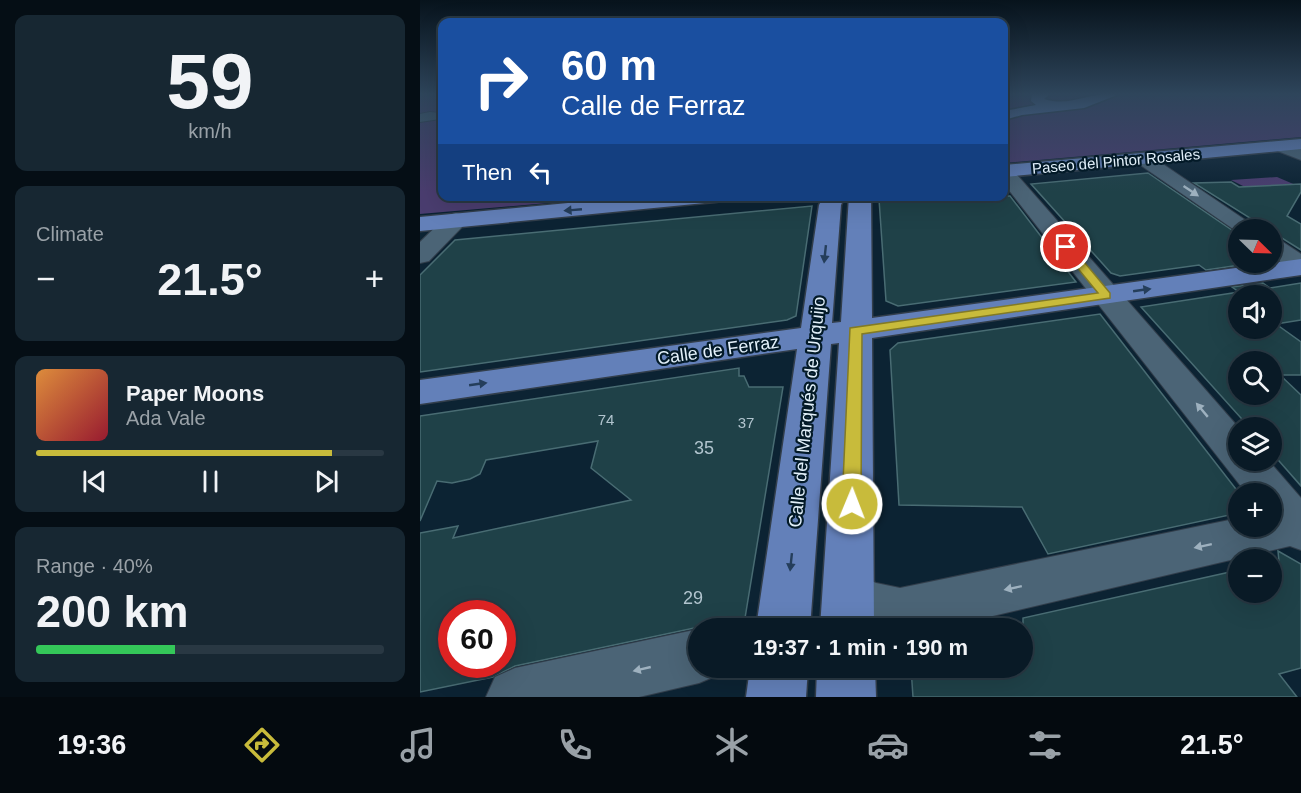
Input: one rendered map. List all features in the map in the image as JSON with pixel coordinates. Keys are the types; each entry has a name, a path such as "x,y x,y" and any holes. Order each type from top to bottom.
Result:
{"main road":[{"name":"Paseo del Pintor Rosales","path":"1008,172 1301,144"},
{"path":"420,224 661,201"},
{"name":"Calle del Marqués de Urquijo","path":"832,201 830,206 847,611"},
{"name":"Calle del Marqués de Urquijo","path":"785,618 859,201"},
{"name":"Calle de Ferraz","path":"420,392 1301,266"},
{"path":"776,697 778,678"},
{"path":"846,678 846,697"}],"street":[{"path":"1281,146 1301,155"},
{"path":"1142,158 1233,219"},
{"path":"1008,177 1228,442"},
{"path":"420,256 456,220"},
{"path":"1282,252 1301,266"},
{"path":"847,611 869,606 900,613 1288,513 1253,471"},
{"path":"515,697 688,658"}],"shaded area":[{"path":"420,127 438,127 438,201 571,201 420,214"},
{"path":"1008,127 1301,127 1301,137 1008,163"},
{"path":"1277,177 1298,186 1251,190 1231,180"}],"building":[{"path":"1148,173 1228,228 1228,267 1206,270 1199,265 1120,276 1111,273 1031,184"},
{"path":"1231,182 1239,187 1301,184 1301,192 1287,216 1301,224 1301,250 1282,238 1282,219 1251,219 1194,183"},
{"path":"1008,196 1010,196 1076,282 898,306 886,301 879,201 1008,201"},
{"path":"812,206 796,316 787,320 420,372 420,275 455,240"},
{"path":"1301,283 1301,320 1282,323 1282,286"},
{"path":"1228,294 1228,339 1282,339 1282,328 1301,342 1301,375 1282,375 1282,351 1228,351 1228,404 1141,307"},
{"path":"1100,314 1231,483 1228,483 1228,515 1048,554 1022,507 899,505 890,350 898,343"},
{"path":"739,368 739,376 744,376 749,387 783,387 745,618 688,618 688,629 516,666 516,600 438,600 438,678 488,678 420,692 420,533 458,526 453,538 631,500 591,468 598,441 486,460 480,474 470,479 452,483 437,481 420,521 420,416"},
{"path":"1282,377 1301,395 1301,486 1282,464 1282,417 1240,417 1229,405 1282,405"},
{"path":"1282,553 1301,564 1301,668 1279,674 1297,697 913,697 912,678 1033,678 1033,618 1023,618 1228,572 1228,603 1282,603"}],"route":[{"path":"852,504 855,331 1106,295 1066,247"}]}
